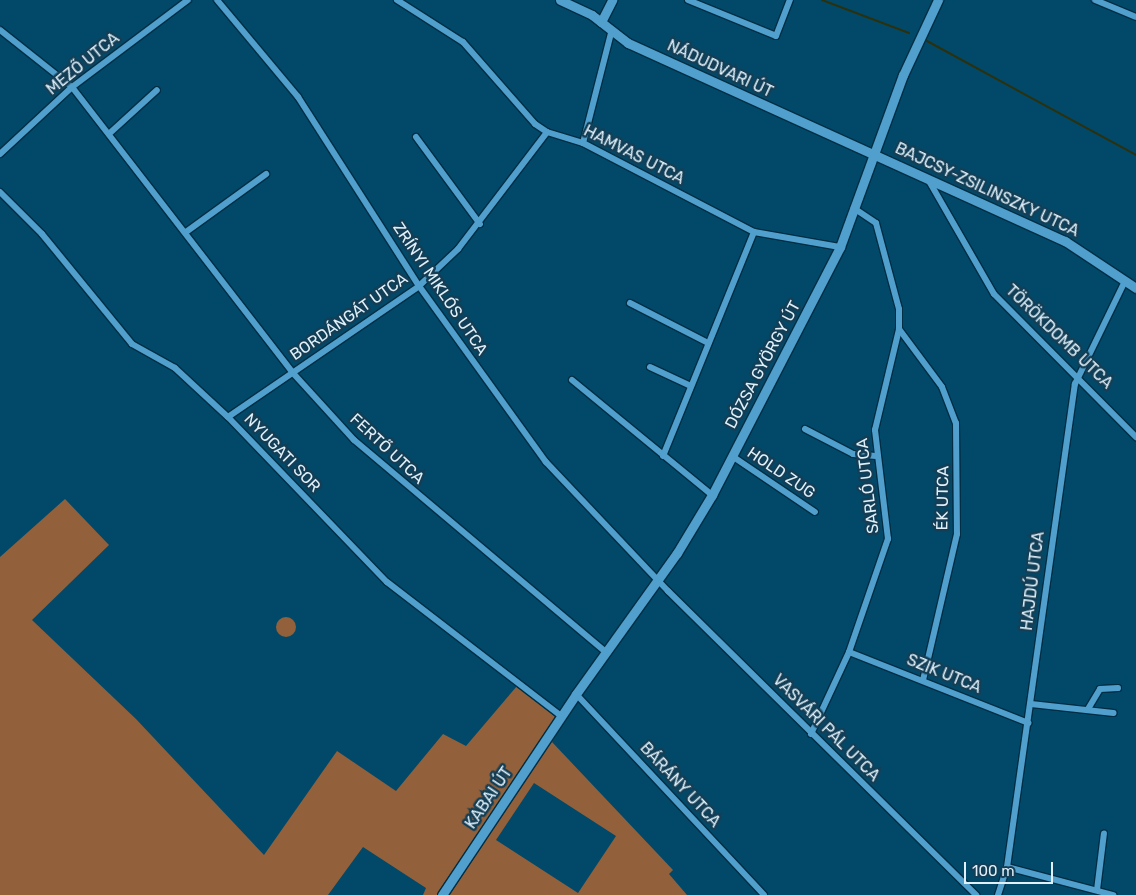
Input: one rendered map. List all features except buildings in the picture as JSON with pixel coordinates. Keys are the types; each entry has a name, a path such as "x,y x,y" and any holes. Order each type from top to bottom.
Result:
{"main road":[{"name":"NÁDUDVARI ÚT","path":"560,0 601,22 612,33 874,154"},
{"path":"601,22 612,0"},
{"name":"DÓZSA GYÖRGY ÚT","path":"561,716 659,579 712,495 840,247 903,75 938,0"},
{"name":"BAJCSY-ZSILINSZKY UTCA","path":"874,154 929,181 1065,241 1136,288"},
{"name":"KABAI ÚT","path":"442,895 561,716"}],"street":[{"name":"MEZŐ UTCA","path":"0,154 72,87 188,0"},
{"name":"ZRÍNYI MIKLÓS UTCA","path":"217,0 298,97 419,286 530,444 659,579"},
{"name":"HAMVAS UTCA","path":"397,0 463,42 535,124 547,132 583,143 754,232 840,247"},
{"path":"688,0 776,36 790,0"},
{"path":"1096,0 1136,17"},
{"name":"FERTŐ UTCA","path":"0,30 72,87 111,132 292,372 354,440 402,484 606,652"},
{"path":"583,143 612,33"},
{"path":"111,132 157,90"},
{"name":"BORDÁNGÁT UTCA","path":"228,418 419,286 480,224 547,132"},
{"path":"416,137 480,224"},
{"path":"186,232 266,174"},
{"name":"TÖRÖKDOMB UTCA","path":"929,181 994,294 1134,428 1136,437"},
{"name":"NYUGATI SOR","path":"0,192 42,234 132,344 175,368 228,418 387,582 561,716"},
{"name":"SARLÓ UTCA","path":"811,734 849,652 887,546 876,456 875,430 899,329 899,309 876,222 854,208"},
{"path":"663,456 754,232"},
{"name":"HAJDÚ UTCA","path":"998,895 1007,867 1077,374 1125,281"},
{"path":"630,303 708,342"},
{"name":"ÉK UTCA","path":"899,329 942,387 956,423 957,534 923,680"},
{"path":"650,367 691,386"},
{"path":"572,380 712,495"},
{"path":"806,429 853,454 876,456"},
{"name":"HOLD ZUG","path":"732,456 814,512"},
{"name":"VASVÁRI PÁL UTCA","path":"659,579 811,734 976,895"},
{"name":"SZIK UTCA","path":"849,652 1028,723"},
{"path":"1088,709 1100,689 1118,688"},
{"name":"BÁRÁNY UTCA","path":"576,694 764,895"},
{"path":"1031,704 1114,713"},
{"path":"1096,890 1104,833"},
{"path":"1007,867 1113,895"}],"shaded area":[{"path":"65,499 109,545 32,620 136,719 264,855 337,751 396,791 443,734 466,746 517,686 563,723 552,742 673,870 669,874 687,895 423,895 426,888 363,847 328,895 0,895 0,557","holes":["534,783 616,836 578,893 496,840"]},
{"path":"286,617 293,620 296,627 293,634 286,637 279,634 276,627 279,620"}],"waterway":[{"path":"822,0 909,33"},
{"path":"927,41 1136,155"}]}
